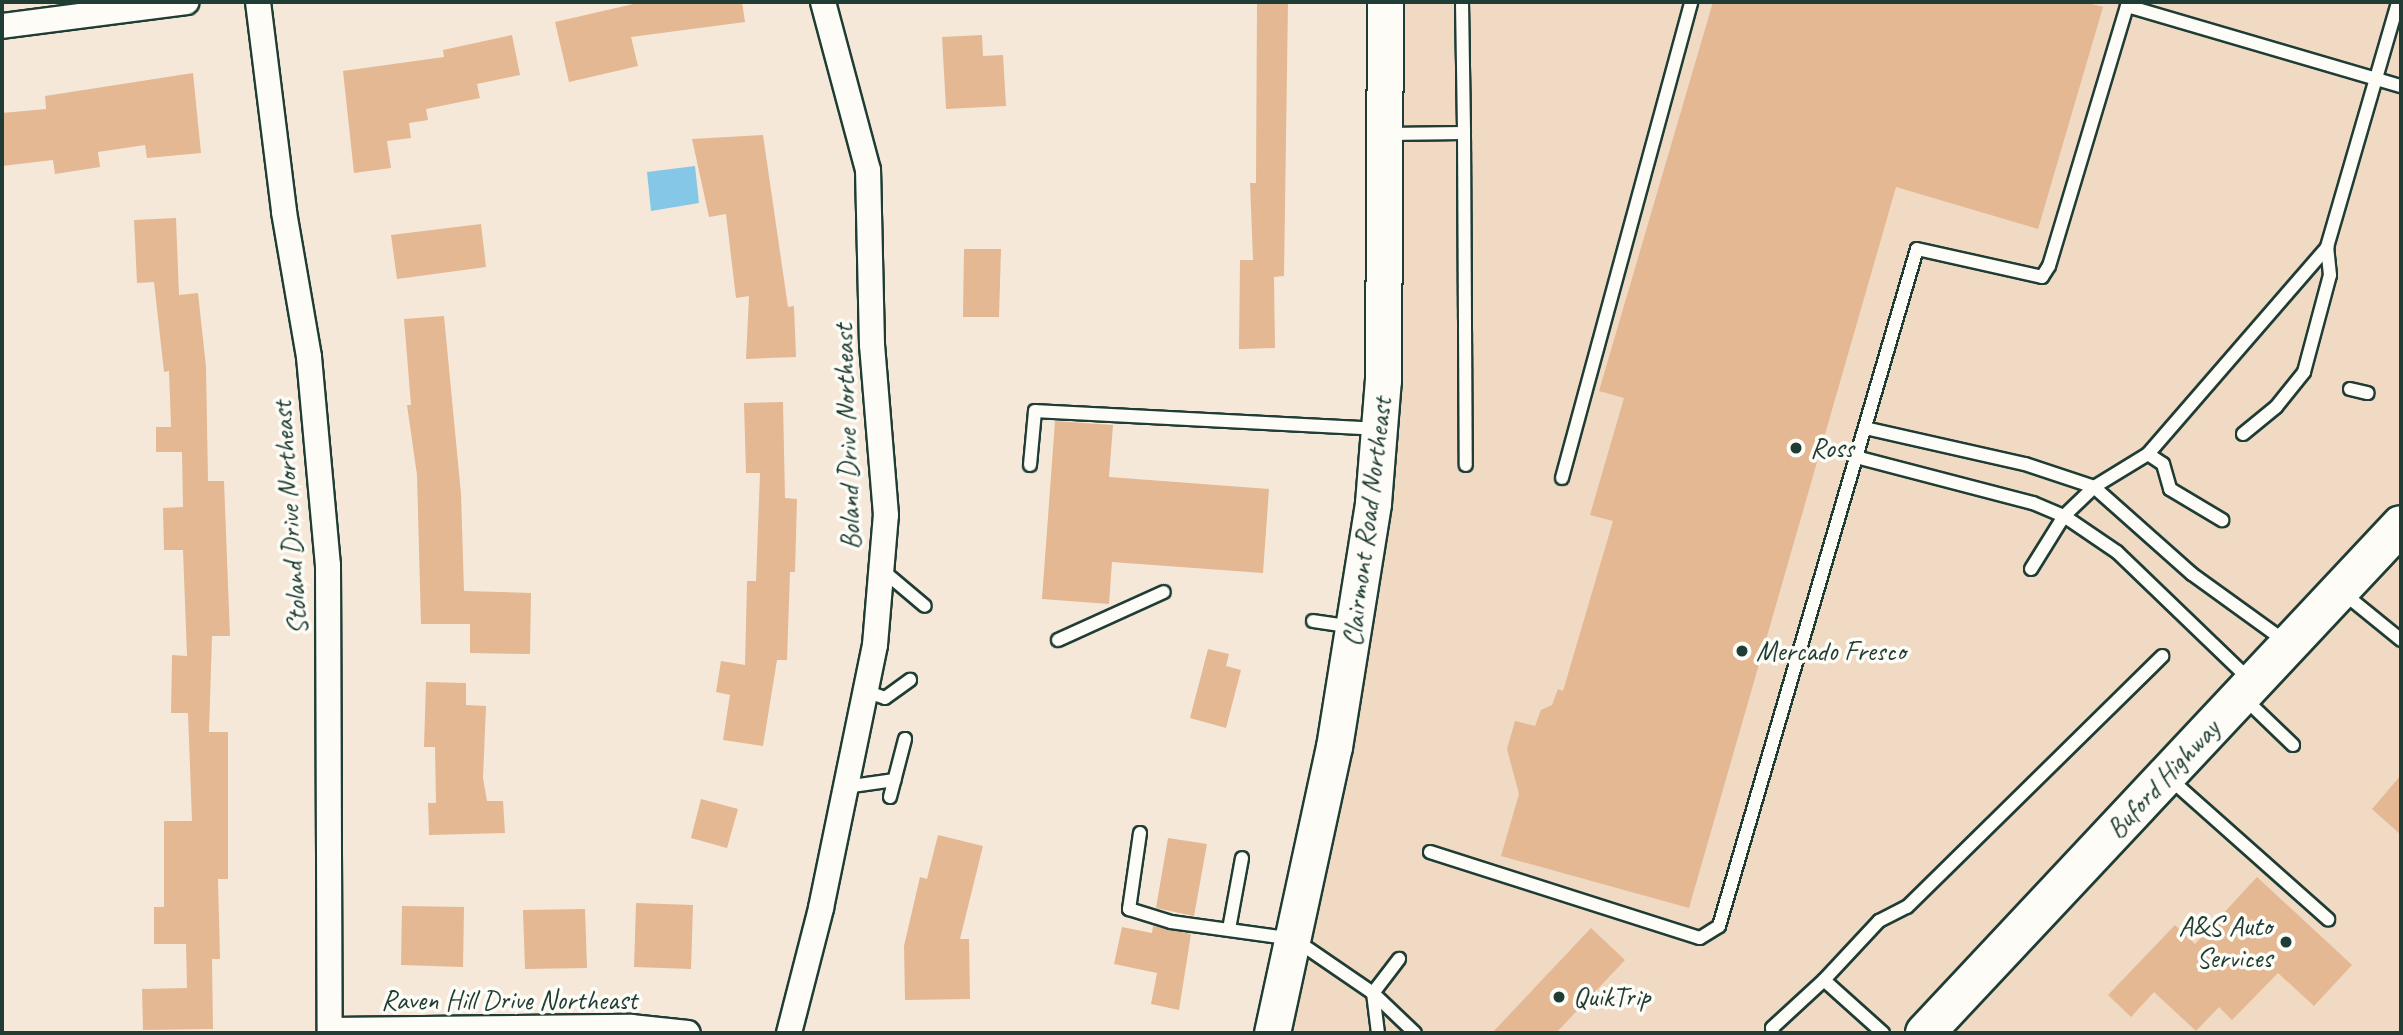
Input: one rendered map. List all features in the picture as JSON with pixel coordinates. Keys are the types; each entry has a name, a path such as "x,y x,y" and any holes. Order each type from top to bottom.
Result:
{"main road":[{"name":"Clairmont Road Northeast","path":"1272,1033 1294,939 1356,628 1379,429 1385,2"},
{"name":"Buford Highway","path":"1936,1027 2401,525"}],"street":[{"path":"2,26 186,2"},
{"name":"Stoland Drive Northeast","path":"258,2 284,212 309,357 328,565 330,1032"},
{"name":"Boland Drive Northeast","path":"789,1033 875,645 886,515 872,345 868,170 823,2"},
{"name":"Raven Hill Drive Northeast","path":"330,1032 631,1027 688,1033"}],"lane":[{"path":"1462,2 1466,466"},
{"path":"1562,478 1691,2"},
{"path":"2243,434 2276,407 2304,372 2330,275 2327,247 2398,2"},
{"path":"1430,852 1700,937 1719,926 1917,248 2024,276 2042,277 2049,266 2127,6 2401,86"},
{"path":"1385,134 1464,133"},
{"path":"2031,569 2064,516 2094,487 2148,454 2327,247"},
{"path":"2350,389 2368,393"},
{"path":"1030,465 1035,411 1379,429"},
{"path":"1865,428 2025,464 2094,487 2192,574 2290,644"},
{"path":"2148,454 2163,464 2169,489 2222,520"},
{"path":"1856,457 2033,503 2064,516 2118,552 2247,689 2293,745"},
{"path":"881,569 925,606"},
{"path":"2340,591 2401,640"},
{"path":"1058,640 1164,592"},
{"path":"1313,621 1356,628"},
{"path":"1773,1033 1772,1028 1824,980 1879,921 1907,907 2162,656"},
{"path":"865,691 885,698 910,680"},
{"path":"890,797 905,739"},
{"path":"2166,776 2328,919"},
{"path":"845,787 895,780"},
{"path":"1140,833 1129,909 1171,922 1294,939 1373,993 1415,1033"},
{"path":"1229,929 1242,858"},
{"path":"1378,1033 1373,993 1399,959"},
{"path":"1824,980 1883,1033"}],"shaded area":[{"path":"1380,2 2401,2 2401,1033 1258,1033 1279,960 1388,382"}],"water":[{"path":"695,166 699,203 651,211 647,172"}],"building":[{"path":"642,2 742,2 745,22 631,37 638,66 569,82 555,22"},
{"path":"1257,2 1288,2 1284,276 1274,277 1275,348 1239,349 1240,260 1253,260 1250,183 1256,183"},
{"path":"1713,2 2084,2 2103,7 2038,229 1896,187 1689,908 1501,856 1519,794 1507,749 1515,721 1535,726 1541,710 1552,705 1558,689 1563,691 1613,521 1590,515 1624,398 1599,391"},
{"path":"512,35 520,75 477,84 480,98 426,109 428,120 409,123 411,138 387,141 391,168 354,173 343,71 444,57 443,50"},
{"path":"982,35 983,56 1003,55 1006,106 946,109 942,37"},
{"path":"193,73 201,153 147,158 145,145 98,152 100,167 55,174 53,160 2,166 2,113 46,109 45,96"},
{"path":"763,135 788,307 794,306 796,357 746,359 749,296 736,298 726,214 709,217 692,139"},
{"path":"176,218 179,295 198,293 206,367 208,481 224,481 230,636 212,636 209,732 228,732 228,879 218,879 220,959 212,959 213,1029 143,1030 142,989 187,988 186,944 154,944 154,907 164,907 164,821 192,821 188,713 171,713 172,655 187,656 183,550 164,550 163,508 183,507 182,452 156,452 156,427 171,427 169,371 164,372 154,282 137,283 134,220"},
{"path":"481,224 486,267 397,279 391,235"},
{"path":"964,249 1001,249 999,317 963,317"},
{"path":"444,316 461,494 464,591 531,593 530,654 470,653 470,624 421,624 417,475 407,405 411,405 404,319"},
{"path":"783,402 785,498 797,499 795,572 790,572 787,660 777,660 763,746 723,740 730,695 716,692 721,661 745,665 747,581 756,581 760,473 746,473 744,403"},
{"path":"1055,421 1113,425 1109,477 1269,489 1263,573 1112,562 1109,604 1042,599"},
{"path":"1208,649 1229,654 1226,666 1241,670 1226,728 1190,718"},
{"path":"426,682 466,683 466,705 486,706 483,778 487,801 503,801 505,833 429,835 428,803 436,803 435,747 424,747"},
{"path":"2401,775 2401,835 2372,809"},
{"path":"701,799 738,809 727,848 691,838"},
{"path":"938,835 983,846 960,939 969,939 970,999 905,1000 904,946 920,877 927,879"},
{"path":"1168,838 1207,844 1194,916 1156,908"},
{"path":"2257,877 2352,965 2314,1006 2278,973 2232,1020 2219,1007 2196,1031 2154,992 2131,1017 2108,995 2175,925 2195,944"},
{"path":"636,903 693,905 691,969 634,967"},
{"path":"402,906 464,907 463,967 401,965"},
{"path":"585,909 587,968 525,969 523,910"},
{"path":"1153,926 1191,934 1179,1010 1151,1004 1157,973 1114,964 1122,927 1152,933"},
{"name":"QuikTrip","path":"1591,928 1625,960 1556,1033 1492,1033"}],"place":[{"name":"Ross","path":"1796,448"},
{"name":"Mercado Fresco","path":"1742,651"},
{"name":"A&S Auto Services","path":"2286,942"},
{"name":"QuikTrip","path":"1559,997"}]}
